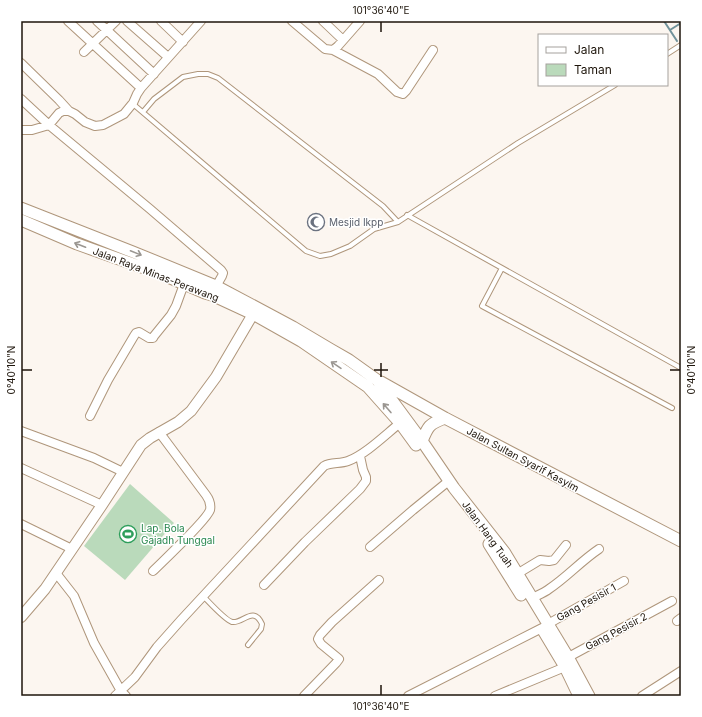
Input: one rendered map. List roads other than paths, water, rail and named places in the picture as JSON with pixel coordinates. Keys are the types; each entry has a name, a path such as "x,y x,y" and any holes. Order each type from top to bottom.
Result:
{"main road":[{"name":"Jalan Raya Minas-Perawang","path":"21,208 133,252 293,327 349,360 372,383"},
{"name":"Jalan Raya Minas-Perawang","path":"21,220 77,244 152,270 205,293 214,290"},
{"name":"Jalan Raya Minas-Perawang","path":"214,290 372,383"},
{"name":"Jalan Sultan Syarif Kasyim","path":"372,383 445,418 681,541"},
{"name":"Jalan Hang Tuah","path":"372,383 493,550 545,626"},
{"name":"Jalan Hang Tuah","path":"372,383 422,441 454,488 505,553 532,598 579,696"},
{"path":"422,441 428,428 437,421 445,418"},
{"name":"Jalan Hang Tuah","path":"564,662 589,696"}],"street":[{"path":"68,21 141,88"},
{"path":"97,21 154,74"},
{"path":"84,52 116,21"},
{"path":"127,21 168,58"},
{"path":"161,21 183,42"},
{"path":"292,21 325,48 333,50 378,74 397,92 403,94 406,92 433,50"},
{"path":"322,21 343,40"},
{"path":"21,63 69,111 85,122 95,126 104,125 124,114 133,104 141,88 199,22"},
{"path":"333,50 357,22"},
{"path":"21,99 49,125 221,270 223,273 222,276 214,290"},
{"path":"21,130 32,130 49,125 59,113 69,111"},
{"path":"90,416 108,380 136,333 139,332 149,338 153,338 176,306 184,284"},
{"path":"21,617 45,589 141,446 159,432 178,422 191,411 216,377 253,314"},
{"path":"56,573 74,596 94,643 121,694 157,647 324,466 328,464 346,462 360,456 400,423"},
{"path":"21,431 94,458 123,472"},
{"path":"153,571 202,522 210,509 209,501 206,495 159,432"},
{"path":"264,585 305,542 360,489 366,481 360,456"},
{"path":"21,468 102,505"},
{"path":"370,547 445,484"},
{"path":"21,524 72,549"},
{"path":"517,574 540,560 554,560 566,545"},
{"path":"532,598 548,590 589,556 599,550"},
{"path":"304,696 339,659 320,643 318,639 320,635 332,622 379,580"},
{"name":"Gang Pesisir 1","path":"408,696 545,626 624,581"},
{"name":"Gang Pesisir 2","path":"495,696 564,662 672,602"},
{"path":"642,696 681,671"}],"lane":[{"path":"668,53 681,45"},
{"path":"143,112 154,99 183,78 198,74 208,74 218,78 383,206 398,222"},
{"path":"133,104 306,251 320,256 331,254 350,246 374,229 398,222 518,143 613,86"},
{"path":"407,215 681,368"},
{"path":"502,268 482,306 672,408"},
{"path":"203,596 230,622 235,622 250,616 256,616 261,620 261,629 248,644"}],"waterway":[{"path":"664,21 677,41"},
{"path":"670,30 681,23"}],"place":[{"name":"Mesjid Ikpp","path":"316,222"},
{"name":"Lap. Bola Gajadh Tunggal","path":"128,534"}]}
